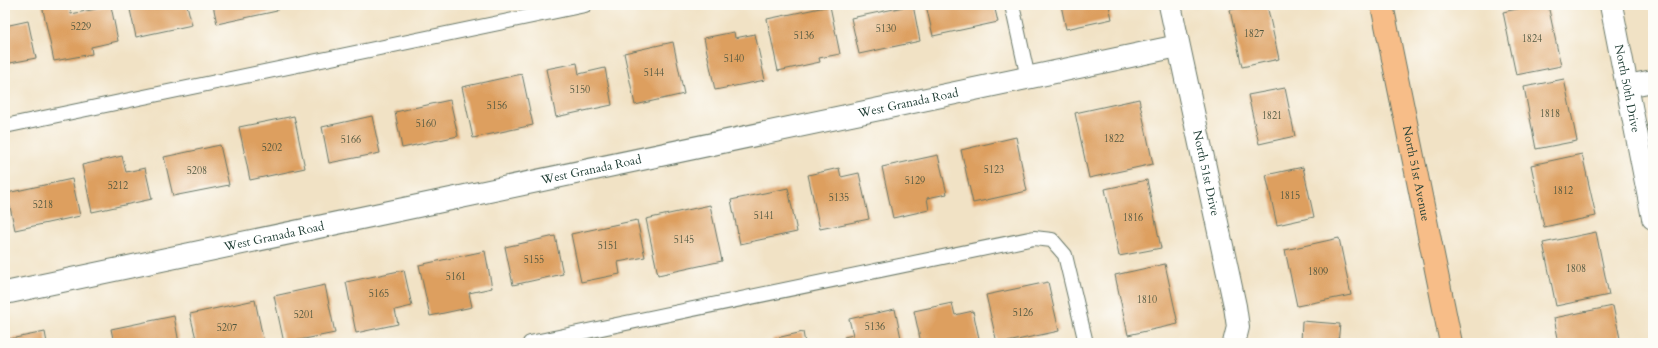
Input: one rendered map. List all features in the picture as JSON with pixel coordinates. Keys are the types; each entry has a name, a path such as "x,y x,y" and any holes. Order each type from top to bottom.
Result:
{"main road":[{"name":"North 51st Avenue","path":"1382,5 1451,343"}],"street":[{"name":"North 51st Drive","path":"1170,5 1235,306 1238,327 1234,343"},
{"name":"North 50th Drive","path":"1611,5 1653,218"},
{"name":"West Granada Road","path":"5,293 1178,46"},
{"path":"1627,86 1653,80"}],"lane":[{"path":"5,126 584,5"},
{"path":"1012,5 1028,78"},
{"path":"530,343 1034,238 1052,240 1065,255 1086,343"}],"building":[{"path":"42,5 69,5 71,14 111,6 118,41 91,47 92,54 54,61"},
{"path":"129,5 187,5 192,25 136,37"},
{"path":"213,5 276,5 277,11 217,24"},
{"path":"295,5 322,5 322,6 296,11"},
{"path":"913,5 920,41 859,54 851,18"},
{"path":"926,5 994,5 998,22 933,36"},
{"path":"1061,5 1109,5 1112,19 1066,29"},
{"path":"1252,5 1267,5 1279,59 1242,67 1230,10"},
{"path":"1535,5 1548,5 1561,66 1516,75 1503,12"},
{"path":"830,6 840,54 819,58 820,62 778,71 767,19"},
{"path":"28,21 36,58 5,64 5,26"},
{"path":"734,32 735,38 755,34 765,80 715,90 704,38"},
{"path":"673,42 684,94 635,105 624,53"},
{"path":"577,63 579,74 605,68 612,105 556,117 546,69"},
{"path":"522,74 533,125 473,138 462,87"},
{"path":"1564,79 1577,141 1536,149 1524,87"},
{"path":"1285,88 1295,136 1259,144 1248,95"},
{"path":"1139,99 1153,164 1089,178 1075,113"},
{"path":"450,100 458,136 402,148 395,112"},
{"path":"294,116 305,168 250,180 239,127"},
{"path":"372,116 380,153 329,163 322,127"},
{"path":"1016,137 1027,191 973,203 961,150"},
{"path":"220,145 229,185 173,196 164,157"},
{"path":"1582,154 1596,216 1544,227 1531,165"},
{"path":"938,155 947,194 927,198 929,210 893,218 882,167"},
{"path":"122,156 126,172 145,168 152,199 92,212 82,165"},
{"path":"1303,167 1314,217 1277,225 1266,175"},
{"path":"839,168 841,177 859,173 869,219 820,229 808,175"},
{"path":"72,179 80,216 15,230 7,193"},
{"path":"1147,180 1161,248 1119,256 1105,189"},
{"path":"788,188 797,232 740,244 731,200"},
{"path":"710,205 722,261 658,275 646,219"},
{"path":"637,220 645,257 618,262 620,274 581,282 571,234"},
{"path":"1596,232 1609,295 1556,306 1543,243"},
{"path":"555,236 563,274 513,285 505,247"},
{"path":"1339,238 1351,295 1297,306 1285,250"},
{"path":"485,251 492,288 469,293 472,307 430,316 419,265"},
{"path":"1165,264 1178,324 1128,335 1115,275"},
{"path":"404,270 412,306 395,310 398,324 356,333 346,282"},
{"path":"1048,282 1059,331 997,343 986,295"},
{"path":"325,285 335,333 284,343 274,296"},
{"path":"255,300 264,343 197,343 190,314"},
{"path":"952,303 955,315 973,311 980,343 921,343 914,311"},
{"path":"1613,306 1621,343 1559,343 1554,318"},
{"path":"895,309 902,343 845,343 844,337 853,335 849,319"},
{"path":"174,316 179,343 114,343 111,329"},
{"path":"1302,321 1340,324 1338,343 1301,343"},
{"path":"45,332 47,343 5,343 5,340"},
{"path":"803,332 805,343 773,343 772,339"}]}
